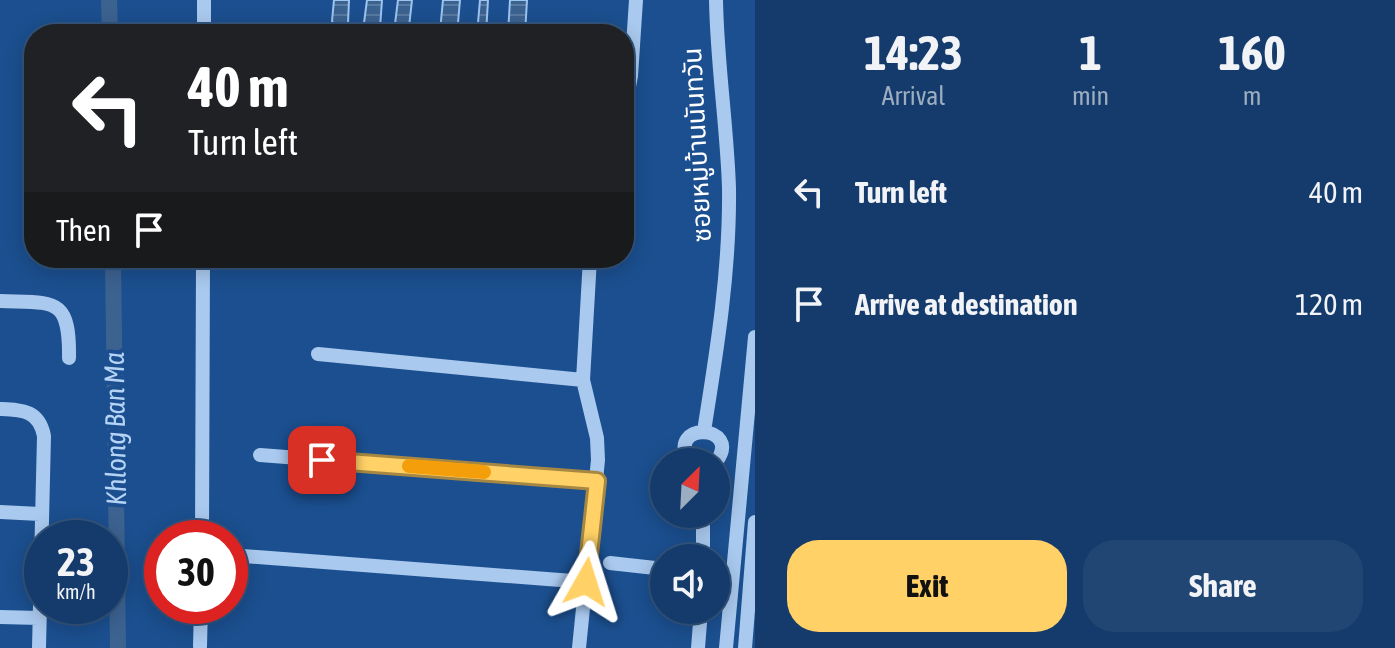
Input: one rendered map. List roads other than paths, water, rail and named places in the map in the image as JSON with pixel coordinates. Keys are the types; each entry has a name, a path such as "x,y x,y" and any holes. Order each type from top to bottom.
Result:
{"street":[{"path":"204,0 204,24"},
{"path":"634,30 636,0"},
{"name":"ซอยหมู่บ้านนันทวัน","path":"686,448 686,441 697,432 704,431 722,325 729,186 716,42 716,0"},
{"path":"202,520 203,268"},
{"path":"579,648 597,481 597,438 583,380 589,268"},
{"path":"0,301 42,303 57,307 66,319 69,358"},
{"path":"726,648 755,337"},
{"path":"318,354 583,380"},
{"path":"0,409 25,410 35,415 42,425 40,520"},
{"path":"704,431 711,432 722,448"},
{"path":"260,455 597,481"},
{"path":"0,512 40,514"},
{"path":"745,648 755,522"},
{"path":"248,556 586,582"},
{"path":"610,563 650,567"},
{"path":"0,617 24,618"},
{"path":"39,624 39,648"},
{"path":"200,646 201,624"},
{"path":"698,648 700,624"}],"water":[{"path":"334,0 349,0 348,23 334,24"},
{"path":"367,0 382,0 380,24 364,23"},
{"path":"398,0 412,0 409,24 395,24"},
{"path":"443,0 460,0 458,24 441,24"},
{"path":"480,0 488,0 487,24 478,24"},
{"path":"510,0 527,0 526,24 509,24"}],"waterway":[{"name":"Khlong Ban Ma","path":"109,0 110,24"},
{"name":"Khlong Ban Ma","path":"113,268 118,648"}]}
